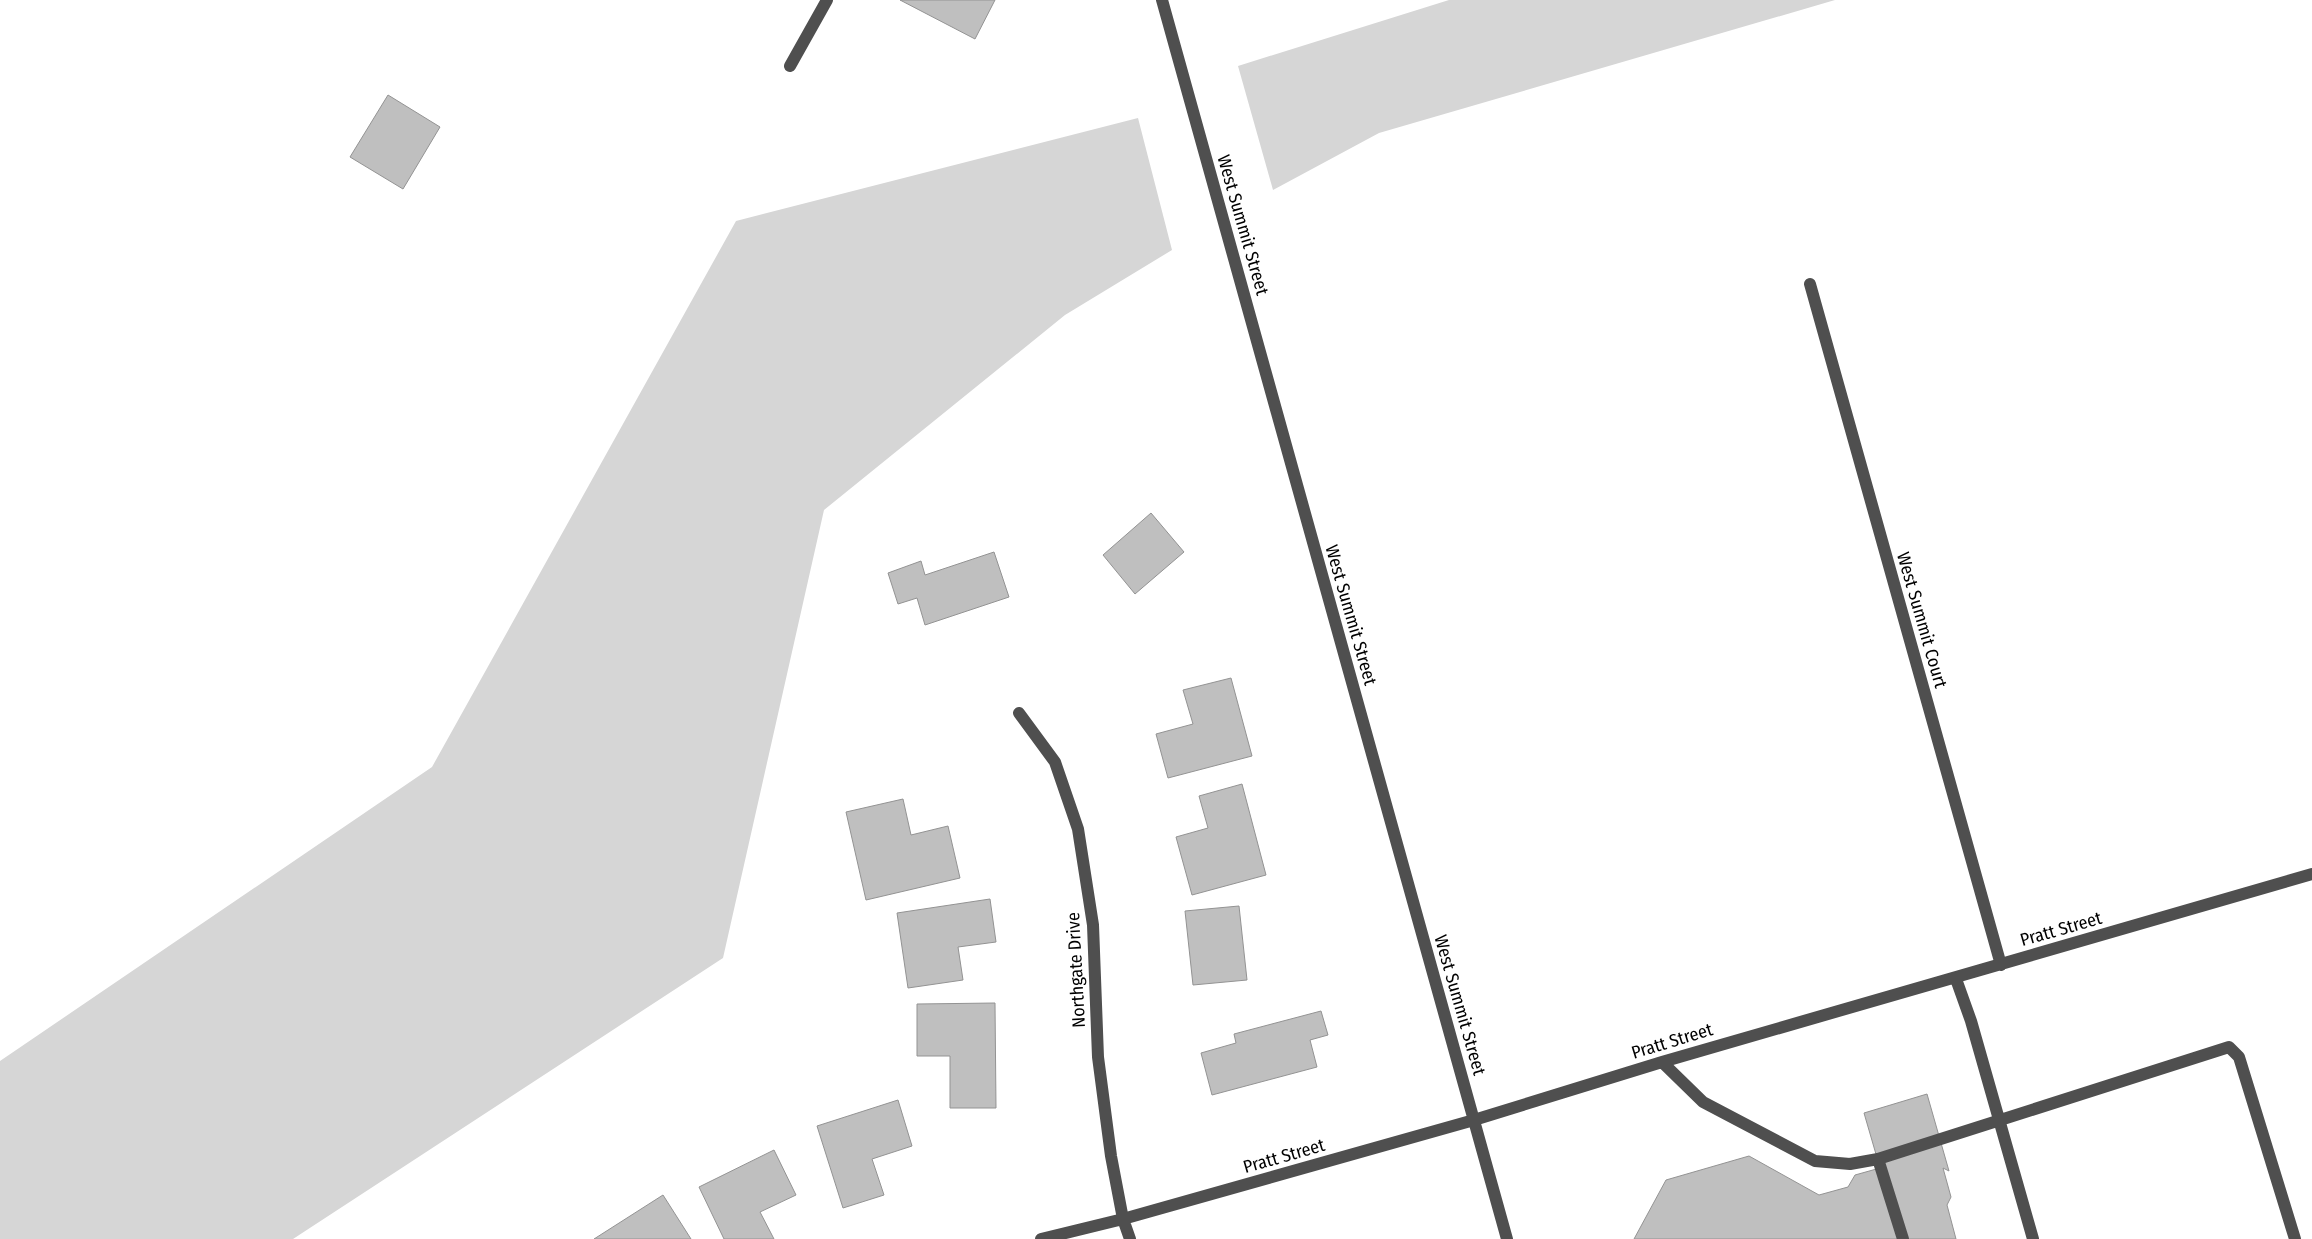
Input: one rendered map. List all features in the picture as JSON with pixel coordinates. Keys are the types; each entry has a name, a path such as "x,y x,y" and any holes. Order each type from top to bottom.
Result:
{"street":[{"path":"790,66 827,0"},
{"name":"West Summit Street","path":"1162,0 1507,1239"},
{"name":"West Summit Court","path":"1810,284 2001,965"},
{"name":"Northgate Drive","path":"1018,712 1055,762 1078,829 1093,925 1098,1057 1110,1156 1123,1219 1130,1239"},
{"name":"Pratt Street","path":"1041,1239 1123,1219 1474,1120 1662,1062 1956,979 2312,874"},
{"path":"1956,979 2033,1239"},
{"path":"1662,1062 1703,1102 1815,1160 1850,1164 1878,1159 2229,1047 2239,1057 2295,1239"},
{"path":"1878,1159 1903,1239"}],"shaded area":[{"path":"1449,0 1835,0 1379,133 1273,190 1238,66"},
{"path":"1138,118 1172,250 1065,315 824,510 723,958 293,1239 0,1239 0,1061 432,767 736,221"}],"building":[{"path":"900,0 995,0 975,39"},
{"path":"388,95 440,127 403,189 350,157"},
{"path":"1151,513 1184,552 1135,594 1103,555"},
{"path":"994,552 1009,597 925,625 917,598 898,604 888,573 921,561 925,575"},
{"path":"1231,678 1252,756 1168,778 1156,734 1193,724 1183,690"},
{"path":"1242,784 1266,875 1192,895 1176,837 1208,828 1199,796"},
{"path":"903,799 911,835 948,826 960,878 866,900 846,812"},
{"path":"990,899 996,942 958,947 963,980 908,988 897,913"},
{"path":"1239,906 1247,980 1193,985 1185,911"},
{"path":"995,1003 996,1108 950,1108 950,1056 917,1056 917,1004"},
{"path":"1321,1011 1328,1035 1310,1040 1317,1067 1212,1095 1201,1053 1236,1043 1234,1034"},
{"path":"1927,1094 1949,1171 1943,1168 1951,1197 1947,1205 1956,1239 1634,1239 1666,1180 1749,1156 1819,1195 1848,1187 1855,1175 1880,1168 1864,1113"},
{"path":"898,1100 912,1146 872,1159 884,1195 843,1208 817,1126"},
{"path":"774,1150 796,1195 760,1212 774,1239 724,1239 699,1187"},
{"path":"663,1195 691,1239 594,1239"}]}
